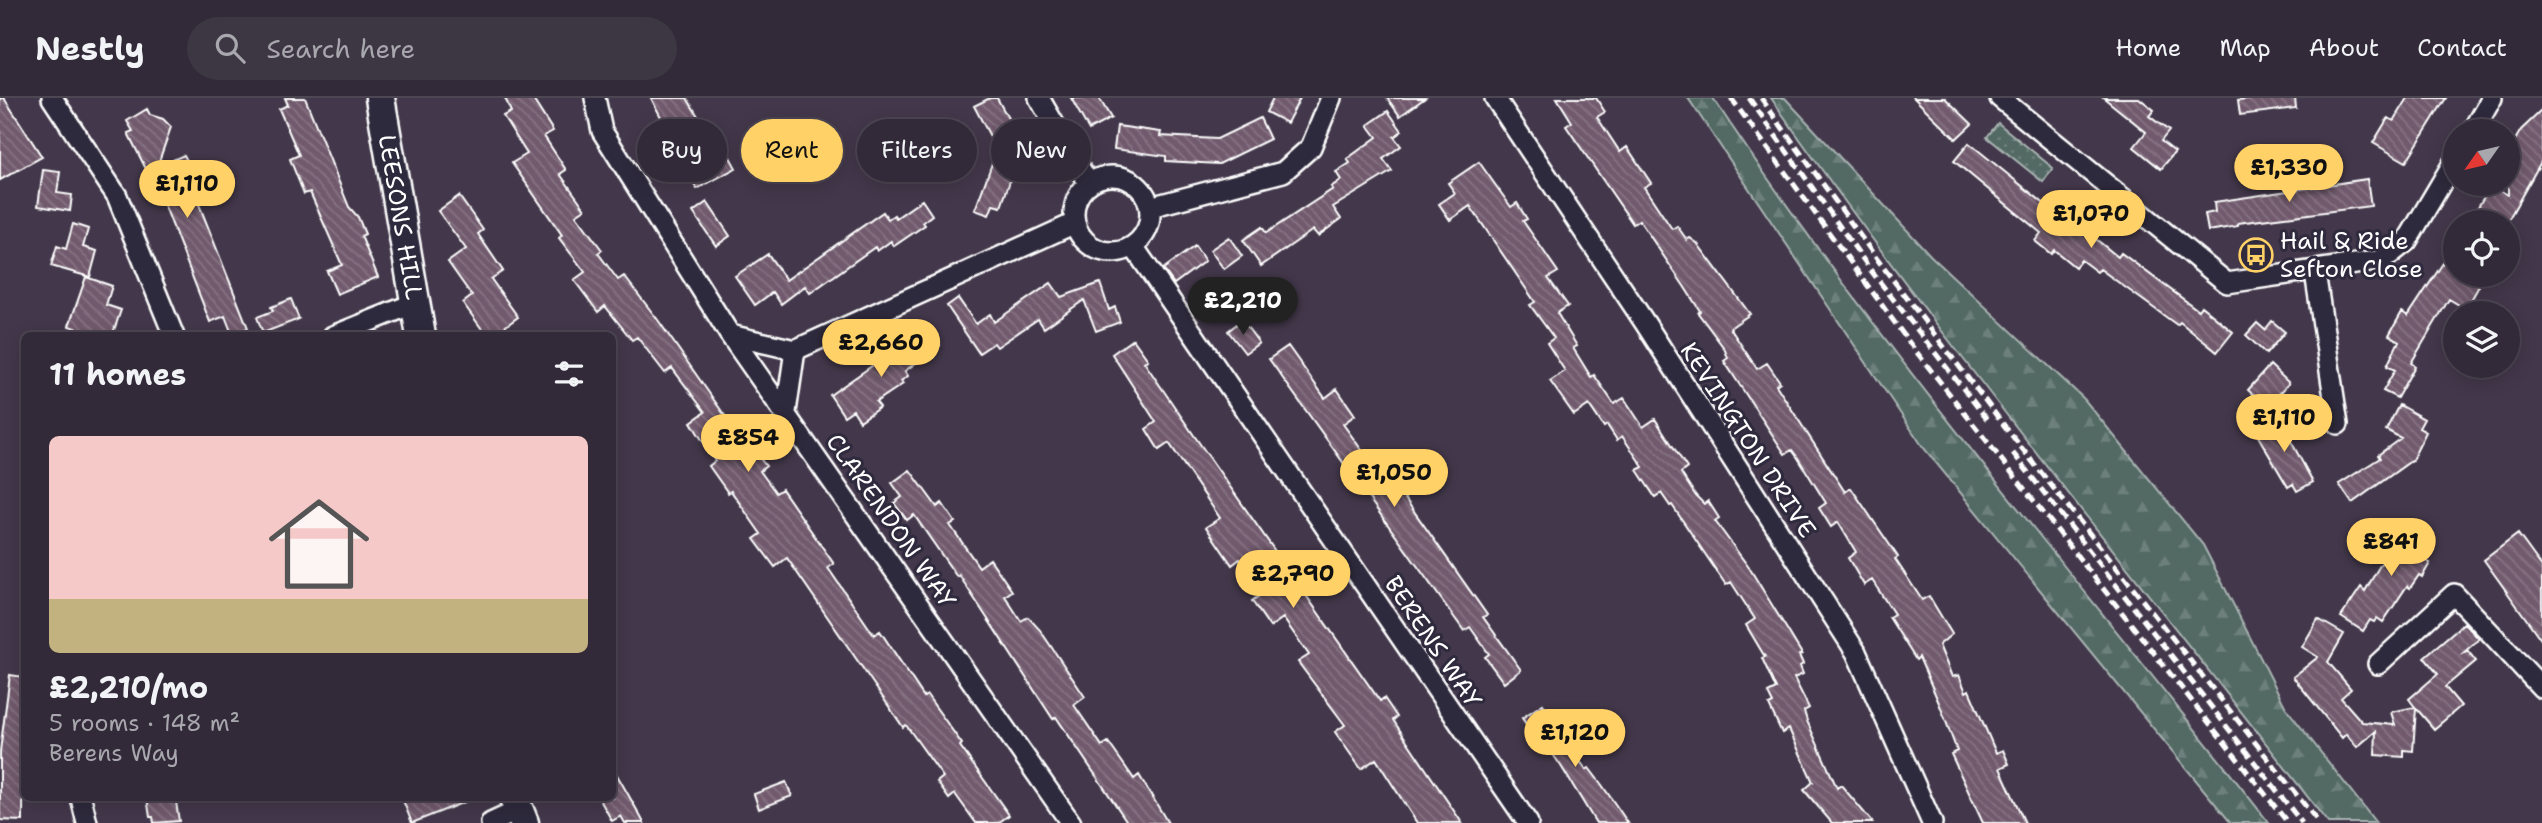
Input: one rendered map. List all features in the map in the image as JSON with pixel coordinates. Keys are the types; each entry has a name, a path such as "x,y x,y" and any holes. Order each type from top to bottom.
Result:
{"street":[{"path":"52,98 117,196 172,332"},
{"name":"LEESONS HILL","path":"380,98 420,332"},
{"name":"CLARENDON WAY","path":"595,98 602,131 730,335 1071,823"},
{"path":"1039,98 1089,184"},
{"path":"1150,207 1283,172 1311,146 1331,98"},
{"name":"KEVINGTON DRIVE","path":"1495,98 1645,323 1856,652 1933,823"},
{"path":"2000,98 2227,283 2383,260 2407,241 2443,180"},
{"path":"2480,119 2492,98"},
{"path":"1113,176 1126,178 1145,195 1150,207 1147,229 1133,246 1110,252 1098,249 1080,234 1075,223 1076,201 1089,184 1113,176"},
{"path":"730,335 795,350 1075,223"},
{"name":"BERENS WAY","path":"1133,246 1528,823"},
{"path":"2315,272 2338,424"},
{"path":"343,332 415,303"},
{"path":"786,412 795,350"},
{"path":"2378,664 2454,594 2542,688"},
{"path":"82,801 87,823"},
{"path":"491,823 519,810"}],"green space":[{"path":"1688,98 1713,98 1777,192 1913,376 2269,823 2231,823 1923,447"},
{"path":"1771,98 1785,98 1931,256 2084,399 2203,545 2286,708 2376,823 2328,823 1905,283"},
{"path":"1998,123 2053,168 2043,182 1987,137"}],"building":[{"path":"0,98 4,98 42,157 0,180"},
{"path":"285,98 305,98 349,207 358,217 365,234 361,236 378,277 337,294 327,271 342,265 310,192 304,194 290,159 299,155 279,109 288,105"},
{"path":"505,98 532,98 553,131 544,136 566,170 560,174 585,209 576,215 602,250 598,253 618,280 624,276 658,320 751,453 754,451 766,466 760,471 776,493 782,489 834,564 828,568 874,635 880,631 924,697 927,695 962,744 960,746 1009,815 998,823 976,823 955,794 949,799 937,782 943,777 906,725 903,727 787,558 775,567 754,539 761,534 731,491 728,493 709,466 715,461 691,422 705,412 672,368 665,373 637,337 632,340 605,306 598,312 574,280 585,272 559,238 562,235 512,163 527,154 503,116 511,112"},
{"path":"651,98 687,98 700,119 659,119 661,117"},
{"path":"990,98 997,98 1008,119 991,119 991,138 974,106"},
{"path":"1071,98 1099,98 1111,118 1091,129 1091,119 1083,119"},
{"path":"1273,98 1300,98 1287,123 1266,112"},
{"path":"1387,98 1425,98 1400,116"},
{"path":"1557,98 1596,98 1605,112 1597,117 1620,152 1627,147 1651,183 1644,187 1672,229 1677,226 1687,240 1690,238 1697,243 1750,314 1730,328 1757,369 1767,363 1780,382 1776,385 1845,492 1851,488 1898,557 1895,559 1922,600 1929,596 1952,634 1939,645 1952,677 1959,675 1966,692 1969,690 1996,753 2003,750 2009,764 2000,768 2025,823 1983,823 1951,754 1957,751 1939,703 1919,657 1916,660 1889,617 1894,614 1872,580 1864,585 1848,558 1856,552 1838,522 1831,527 1819,508 1826,503 1798,458 1792,450 1785,454 1724,361 1728,358 1724,348 1698,313 1700,311 1684,286 1639,220 1633,224 1566,126 1572,122"},
{"path":"1914,98 1945,98 1972,124 1956,139"},
{"path":"2104,98 2139,98 2154,110 2149,116 2169,131 2161,141 2175,152 2161,169 2134,147 2146,132"},
{"path":"2295,98 2296,108 2240,115 2238,100"},
{"path":"2408,98 2446,98 2406,162 2373,143 2388,118 2394,121"},
{"path":"147,109 150,115 163,119 171,127 157,167 184,155 198,181 191,184 248,328 231,332 225,316 210,322 166,209 128,133 133,131 127,121"},
{"path":"2542,110 2542,160 2514,210 2476,210 2484,196 2520,196 2521,130"},
{"path":"1388,111 1402,131 1394,137 1401,146 1383,159 1392,171 1333,207 1341,219 1318,236 1313,230 1261,266 1243,240 1262,227 1266,233 1333,189 1331,187 1341,180 1336,172 1350,163 1347,159 1377,137 1368,125"},
{"path":"1260,118 1270,139 1219,164 1166,161 1166,156 1114,149 1117,126 1161,132 1160,136 1217,139"},
{"path":"1969,143 2078,231 2081,227 2118,257 2121,253 2198,310 2201,306 2233,332 2217,352 2180,322 2177,325 2100,269 2097,272 2081,260 2075,267 2054,250 2051,254 2035,241 2041,233 1954,161"},
{"path":"727,152 736,168 727,173"},
{"path":"1479,162 1511,207 1517,203 1527,219 1523,221 1558,272 1548,278 1568,306 1557,313 1577,346 1573,348 1591,377 1594,375 1614,404 1624,398 1643,427 1655,419 1687,468 1681,473 1696,496 1704,504 1708,501 1719,518 1715,521 1750,569 1802,654 1799,655 1803,674 1794,678 1809,708 1804,711 1807,721 1837,788 1841,785 1873,823 1832,823 1804,790 1813,782 1789,729 1782,733 1769,705 1773,703 1768,693 1776,689 1762,658 1765,657 1746,625 1755,619 1731,582 1726,585 1672,505 1670,506 1661,493 1655,497 1637,470 1643,467 1622,436 1617,440 1589,405 1574,415 1550,381 1565,371 1547,343 1554,338 1530,305 1535,302 1470,206 1450,220 1439,204 1455,193 1448,183"},
{"path":"991,166 991,182 1010,182 1001,207 993,205 989,215 975,210"},
{"path":"43,170 60,172 57,193 72,195 70,211 38,206"},
{"path":"2367,179 2371,206 2238,223 2238,226 2208,231 2205,214 2215,212 2214,202"},
{"path":"693,182 710,182 697,189"},
{"path":"459,196 483,230 478,234 503,271 491,279 518,317 497,332 484,332 463,303 472,296 448,262 466,249 438,211"},
{"path":"922,200 932,215 923,222 925,225 894,246 891,241 877,251 875,247 810,293 805,286 781,304 773,292 755,305 735,276 768,254 786,280 883,212 888,219 894,215 896,218"},
{"path":"707,202 730,236 716,246 693,212"},
{"path":"73,224 88,229 83,247 97,251 90,277 51,266 57,246 66,249"},
{"path":"1229,237 1242,256 1224,269 1210,250"},
{"path":"1195,246 1205,261 1174,284 1163,269"},
{"path":"2443,263 2443,287 2478,287 2471,301 2443,301 2443,309 2411,363 2415,366 2397,398 2383,391 2395,370 2387,366 2399,341 2389,335 2402,312 2408,316"},
{"path":"86,277 112,286 106,305 121,310 113,332 86,332 69,326"},
{"path":"1051,283 1061,297 1100,283 1109,310 1115,307 1120,322 1096,331 1084,300 1044,328 1038,319 997,347 994,343 979,353 947,306 958,298 976,324 990,314 994,322"},
{"path":"291,299 299,319 263,332 257,317 273,311 271,307"},
{"path":"1242,320 1259,343 1245,353 1228,331"},
{"path":"2272,321 2285,332 2266,354 2246,335 2257,323 2265,330"},
{"path":"930,332 940,345 905,371 908,376 901,381 903,384 876,402 880,407 860,421 853,410 844,416 830,395 892,352 895,357"},
{"path":"1133,339 1148,360 1144,362 1193,434 1380,701 1384,698 1397,717 1393,720 1462,823 1417,823 1376,759 1361,769 1335,732 1345,725 1298,662 1309,655 1283,618 1270,627 1252,601 1263,593 1240,559 1232,565 1206,527 1220,518 1169,443 1159,450 1146,429 1156,422 1112,354"},
{"path":"1288,346 1325,398 1337,389 1355,415 1343,424 1366,456 1370,453 1379,466 1384,462 1402,488 1399,490 1487,615 1483,617 1521,670 1504,683 1485,657 1489,654 1470,627 1464,631 1269,359"},
{"path":"2270,365 2289,383 2267,408 2248,390"},
{"path":"2399,405 2424,419 2419,428 2426,432 2412,460 2352,503 2339,484 2380,458 2378,455 2401,438 2386,430"},
{"path":"2278,417 2313,482 2297,491 2293,484 2288,487 2255,431"},
{"path":"910,470 937,507 942,503 955,522 950,525 979,567 990,559 1012,591 1005,596 1021,621 1028,617 1040,630 1085,697 1074,705 1102,746 1108,742 1134,779 1139,775 1168,823 1128,823 1056,717 1053,719 959,575 957,577 914,515 907,520 894,503 902,497 892,483"},
{"path":"2405,522 2432,537 2422,558 2430,563 2422,577 2419,575 2410,588 2407,586 2383,622 2377,618 2374,622 2370,620 2363,631 2341,617 2361,587 2365,591"},
{"path":"2518,534 2542,567 2542,641 2484,560"},
{"path":"2318,619 2344,634 2328,662 2351,689 2341,698 2362,722 2395,725 2391,712 2415,707 2409,699 2438,674 2424,657 2464,623 2479,639 2461,655 2467,650 2476,661 2445,687 2461,706 2434,729 2416,708 2413,751 2404,750 2404,757 2375,755 2376,731 2357,747 2346,734 2342,738 2293,677 2318,657 2302,647"},
{"path":"10,675 21,677 23,821 0,820 0,751"},
{"path":"1543,704 1586,770 1589,768 1628,823 1596,823 1534,727 1530,730 1522,718"},
{"path":"616,773 644,823 625,823 621,816 612,821 601,801 616,801"},
{"path":"786,782 792,796 759,809 754,794"},
{"path":"147,801 176,802 179,821 154,823 153,817 150,817"},
{"path":"403,801 467,801 412,823"}],"railway":[{"path":"1731,98 1911,345 2288,823"},
{"path":"1749,98 1872,272 1990,423"},
{"path":"1761,98 1877,259 2013,437 2319,823"},
{"path":"2013,453 2302,823"}],"place":[{"name":"Hail & Ride Sefton Close","path":"2256,255"}]}
